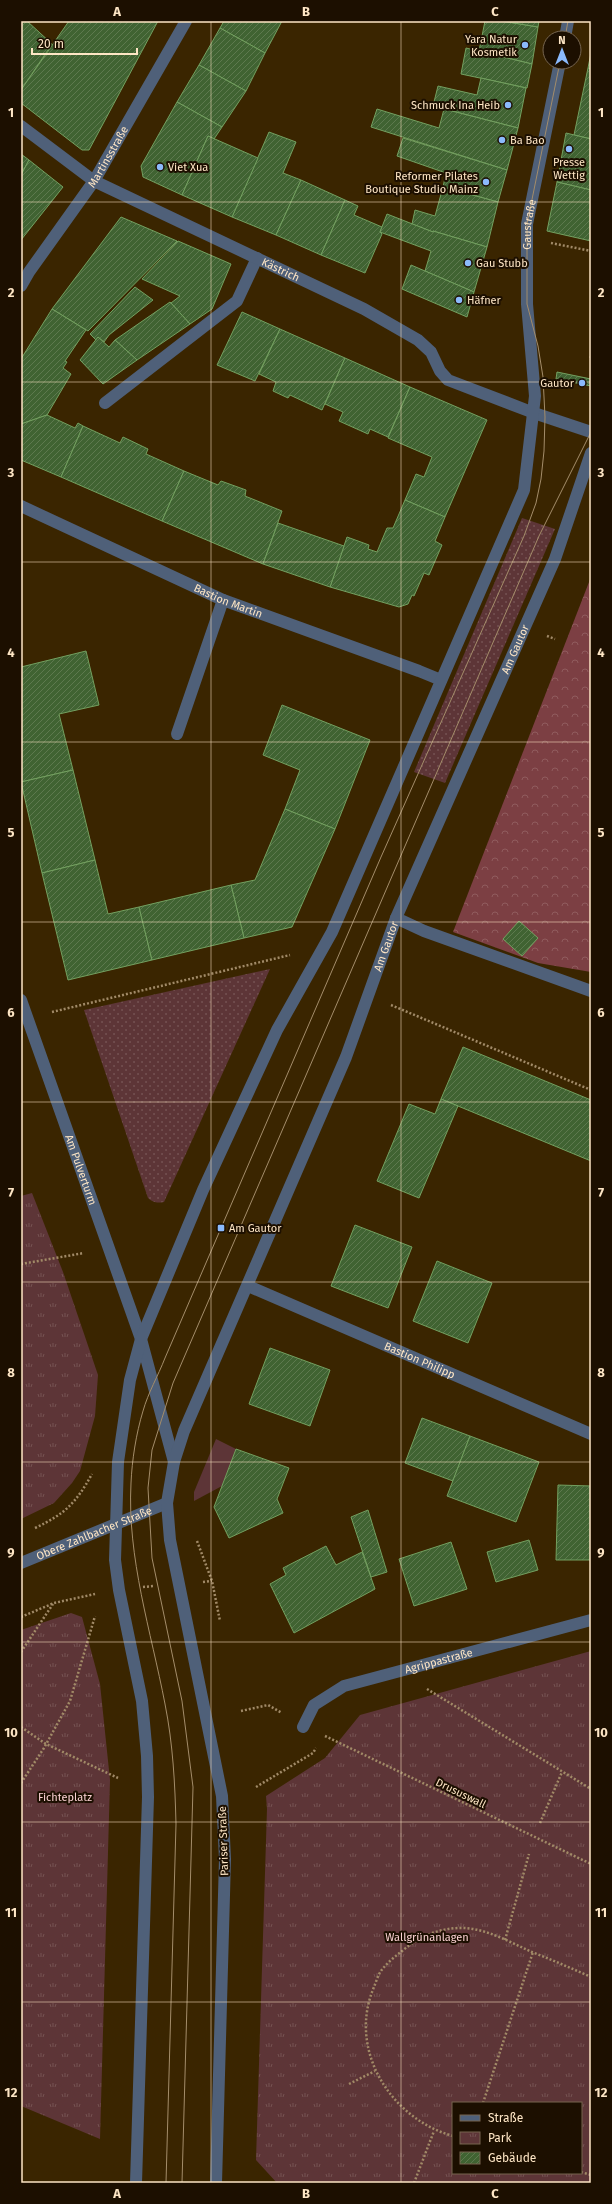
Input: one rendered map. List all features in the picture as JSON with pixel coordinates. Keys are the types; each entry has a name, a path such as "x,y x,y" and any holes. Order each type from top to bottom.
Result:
{"street":[{"name":"Martinsstraße","path":"21,286 29,272 94,181 186,21"},
{"name":"Gaustraße","path":"534,413 535,396 527,304 527,224 558,70"},
{"name":"Kästrich","path":"21,126 94,181 364,309 418,340 431,352 440,371 448,380 462,387 591,432"},
{"path":"105,403 237,301 257,258"},
{"path":"136,2183 148,1770 142,1701 119,1590 116,1560 115,1523 118,1462 130,1380 141,1339 203,1190 277,1030 332,932 524,490 534,413"},
{"name":"Am Gautor","path":"167,1503 174,1462 184,1431 346,1057 396,918 552,565 591,453"},
{"name":"Bastion Martin","path":"21,506 223,600 419,670 441,680"},
{"path":"177,734 223,600"},
{"path":"396,918 424,931 591,991"},
{"name":"Am Pulverturm","path":"21,1000 26,1018 141,1339"},
{"name":"Bastion Philipp","path":"248,1286 591,1434"},
{"name":"Am Gautor","path":"141,1339 174,1462"},
{"name":"Obere Zahlbacher Straße","path":"21,1563 115,1523 167,1503"},
{"name":"Pariser Straße","path":"167,1503 170,1540 178,1584 222,1796 225,1860 216,2183"},
{"name":"Agrippastraße","path":"303,1726 314,1705 344,1686 591,1620"}],"path":[{"path":"527,238 591,251"},
{"path":"26,1018 295,953"},
{"path":"368,993 591,1090"},
{"path":"21,1264 89,1252"},
{"path":"28,1531 57,1518 81,1495 94,1469"},
{"path":"197,1539 212,1581 220,1621"},
{"path":"21,1617 54,1603 91,1595 119,1590 212,1581"},
{"path":"21,1652 54,1603"},
{"path":"21,1783 46,1744 70,1701 95,1616"},
{"path":"398,1672 591,1789"},
{"path":"21,1727 46,1744 118,1778"},
{"name":"Drususwall","path":"256,1787 313,1753 324,1736 591,1864"},
{"path":"540,1823 562,1772"},
{"path":"505,1940 529,1854"},
{"path":"452,2136 434,2131 406,2111 389,2093 375,2072 368,2042 366,2017 370,1996 381,1971 414,1940 434,1932 459,1928 483,1930 591,1977"},
{"path":"483,2102 533,1952"},
{"path":"349,2084 375,2072"},
{"path":"414,2183 434,2131"}],"green space":[{"path":"522,518 555,529 445,783 414,772"},
{"path":"591,577 591,972 538,963 453,932"},
{"path":"270,969 164,1202 152,1201 148,1198 84,1010"},
{"path":"32,1193 63,1272 98,1375 95,1416 80,1471 72,1483 54,1503 21,1519 21,1196"},
{"path":"216,1439 236,1449 222,1486 194,1501 194,1492"},
{"name":"Fichteplatz","path":"71,1613 82,1617 100,1684 110,1780 100,2139 21,2106 21,1630"},
{"name":"Wallgrünanlagen","path":"591,1651 591,2183 277,2183 256,2160 267,1809 266,1796 325,1758 360,1715"}],"building":[{"path":"21,21 27,21 52,44 21,90"},
{"path":"69,21 158,21 89,150 82,150 21,103 21,90"},
{"path":"224,21 282,21 265,53 220,28"},
{"path":"485,21 502,21 538,27 532,64 479,51"},
{"path":"502,21 539,21 538,27"},
{"path":"220,28 265,53 246,91 199,65"},
{"path":"466,48 532,64 527,88 461,74"},
{"path":"591,53 591,69 588,68"},
{"path":"199,65 246,91 222,127 177,102"},
{"path":"588,68 591,69 591,139 574,135"},
{"path":"481,78 526,88 518,128 433,106 438,86 477,95"},
{"path":"177,102 222,127 214,139 208,136 182,195 143,177 141,166"},
{"path":"377,109 439,128 444,109 518,128 507,170 371,127"},
{"path":"269,132 296,142 283,173 301,180 276,235 232,217"},
{"path":"566,133 591,139 591,190 557,182"},
{"path":"208,136 258,158 232,217 182,195"},
{"path":"403,138 507,170 498,202 443,187 446,173 397,156"},
{"path":"21,154 29,160 21,175"},
{"path":"29,160 63,187 21,240 21,175"},
{"path":"301,180 345,200 321,255 276,235"},
{"path":"557,182 591,190 591,241 547,231"},
{"path":"443,187 498,202 487,247 433,232 412,224 415,210 435,216"},
{"path":"345,200 358,206 354,215 382,227 380,232 382,234 365,273 321,255"},
{"path":"387,214 433,232 487,247 474,292 425,271 431,251 380,232"},
{"path":"121,217 177,241 88,331 52,309"},
{"path":"178,241 231,264 212,309 190,324 171,303 180,296 142,279"},
{"path":"411,265 474,292 467,317 402,289"},
{"path":"135,287 153,300 109,335 104,342 98,337 96,340 90,334"},
{"path":"170,302 190,324 137,360 115,340"},
{"path":"52,309 86,330 65,361 67,362 63,368 71,374 47,415 21,424 21,359"},
{"path":"242,312 280,329 255,381 217,365"},
{"path":"280,329 345,358 322,410 290,395 288,398 273,391 276,382 259,374"},
{"path":"98,337 109,347 115,340 137,360 103,384 80,360"},
{"path":"345,358 410,387 388,437 370,429 368,434 339,421 343,412 325,404"},
{"name":"Gautor","path":"557,372 591,379 591,386 556,379"},
{"path":"410,387 487,420 445,517 405,500 416,474 424,477 432,457 388,438"},
{"path":"47,415 75,428 78,423 83,426 61,477 21,460 21,424"},
{"path":"83,426 120,443 123,437 148,449 146,454 184,471 162,521 61,477"},
{"path":"184,471 218,485 221,481 246,490 245,496 282,511 263,564 162,521"},
{"path":"405,500 445,517 435,541 442,545 429,575 424,573 414,596 412,595 408,604 399,607 330,587 347,537 369,545 368,549 377,552 387,528 393,528"},
{"path":"278,523 344,546 330,587 263,564"},
{"path":"86,651 99,705 59,714 73,770 21,782 21,667"},
{"path":"282,705 370,740 335,829 285,809 300,770 263,755"},
{"path":"73,770 95,860 42,873 21,782"},
{"path":"285,809 335,829 292,927 244,938 231,885 255,880"},
{"path":"95,860 108,914 139,907 152,960 68,980 42,873"},
{"path":"231,885 244,938 152,960 139,907"},
{"path":"519,921 538,938 522,956 503,939"},
{"path":"463,1047 591,1100 591,1161 441,1099"},
{"path":"441,1099 458,1106 419,1198 377,1181 409,1104 435,1114"},
{"path":"355,1225 412,1247 388,1308 331,1286"},
{"path":"437,1261 492,1283 468,1343 413,1321"},
{"path":"270,1348 330,1370 310,1426 249,1404"},
{"path":"422,1418 470,1436 453,1481 405,1463"},
{"path":"470,1436 539,1462 516,1522 447,1496"},
{"path":"236,1449 289,1468 277,1499 283,1513 229,1538 214,1507"},
{"path":"558,1485 591,1486 591,1560 556,1560"},
{"path":"368,1510 387,1572 371,1577 351,1517"},
{"path":"529,1540 538,1570 496,1582 487,1552"},
{"path":"451,1542 467,1589 414,1606 399,1559"},
{"path":"326,1546 336,1565 362,1552 375,1589 294,1633 270,1584 286,1575 283,1568"}],"tram line":[{"path":"566,30 568,21"},
{"path":"166,2183 176,1824 175,1794 168,1719 136,1567 131,1511 131,1483 136,1438 150,1391 381,857 524,536 536,503 541,479 544,451 545,417 543,377 538,346 527,304 527,224 558,70"},
{"path":"182,2183 193,1787 182,1701 152,1558 148,1488 152,1450 173,1383 539,536 591,432"}],"place":[{"name":"Yara Natur Kosmetik","path":"525,45"},
{"name":"Schmuck Ina Heib","path":"508,105"},
{"name":"Ba Bao","path":"502,140"},
{"name":"Presse Wettig","path":"569,149"},
{"name":"Viet Xua","path":"160,167"},
{"name":"Reformer Pilates Boutique Studio Mainz","path":"486,182"},
{"name":"Gau Stubb","path":"468,263"},
{"name":"Häfner","path":"459,300"},
{"name":"Gautor","path":"582,383"},
{"name":"Am Gautor","path":"221,1228"}]}
